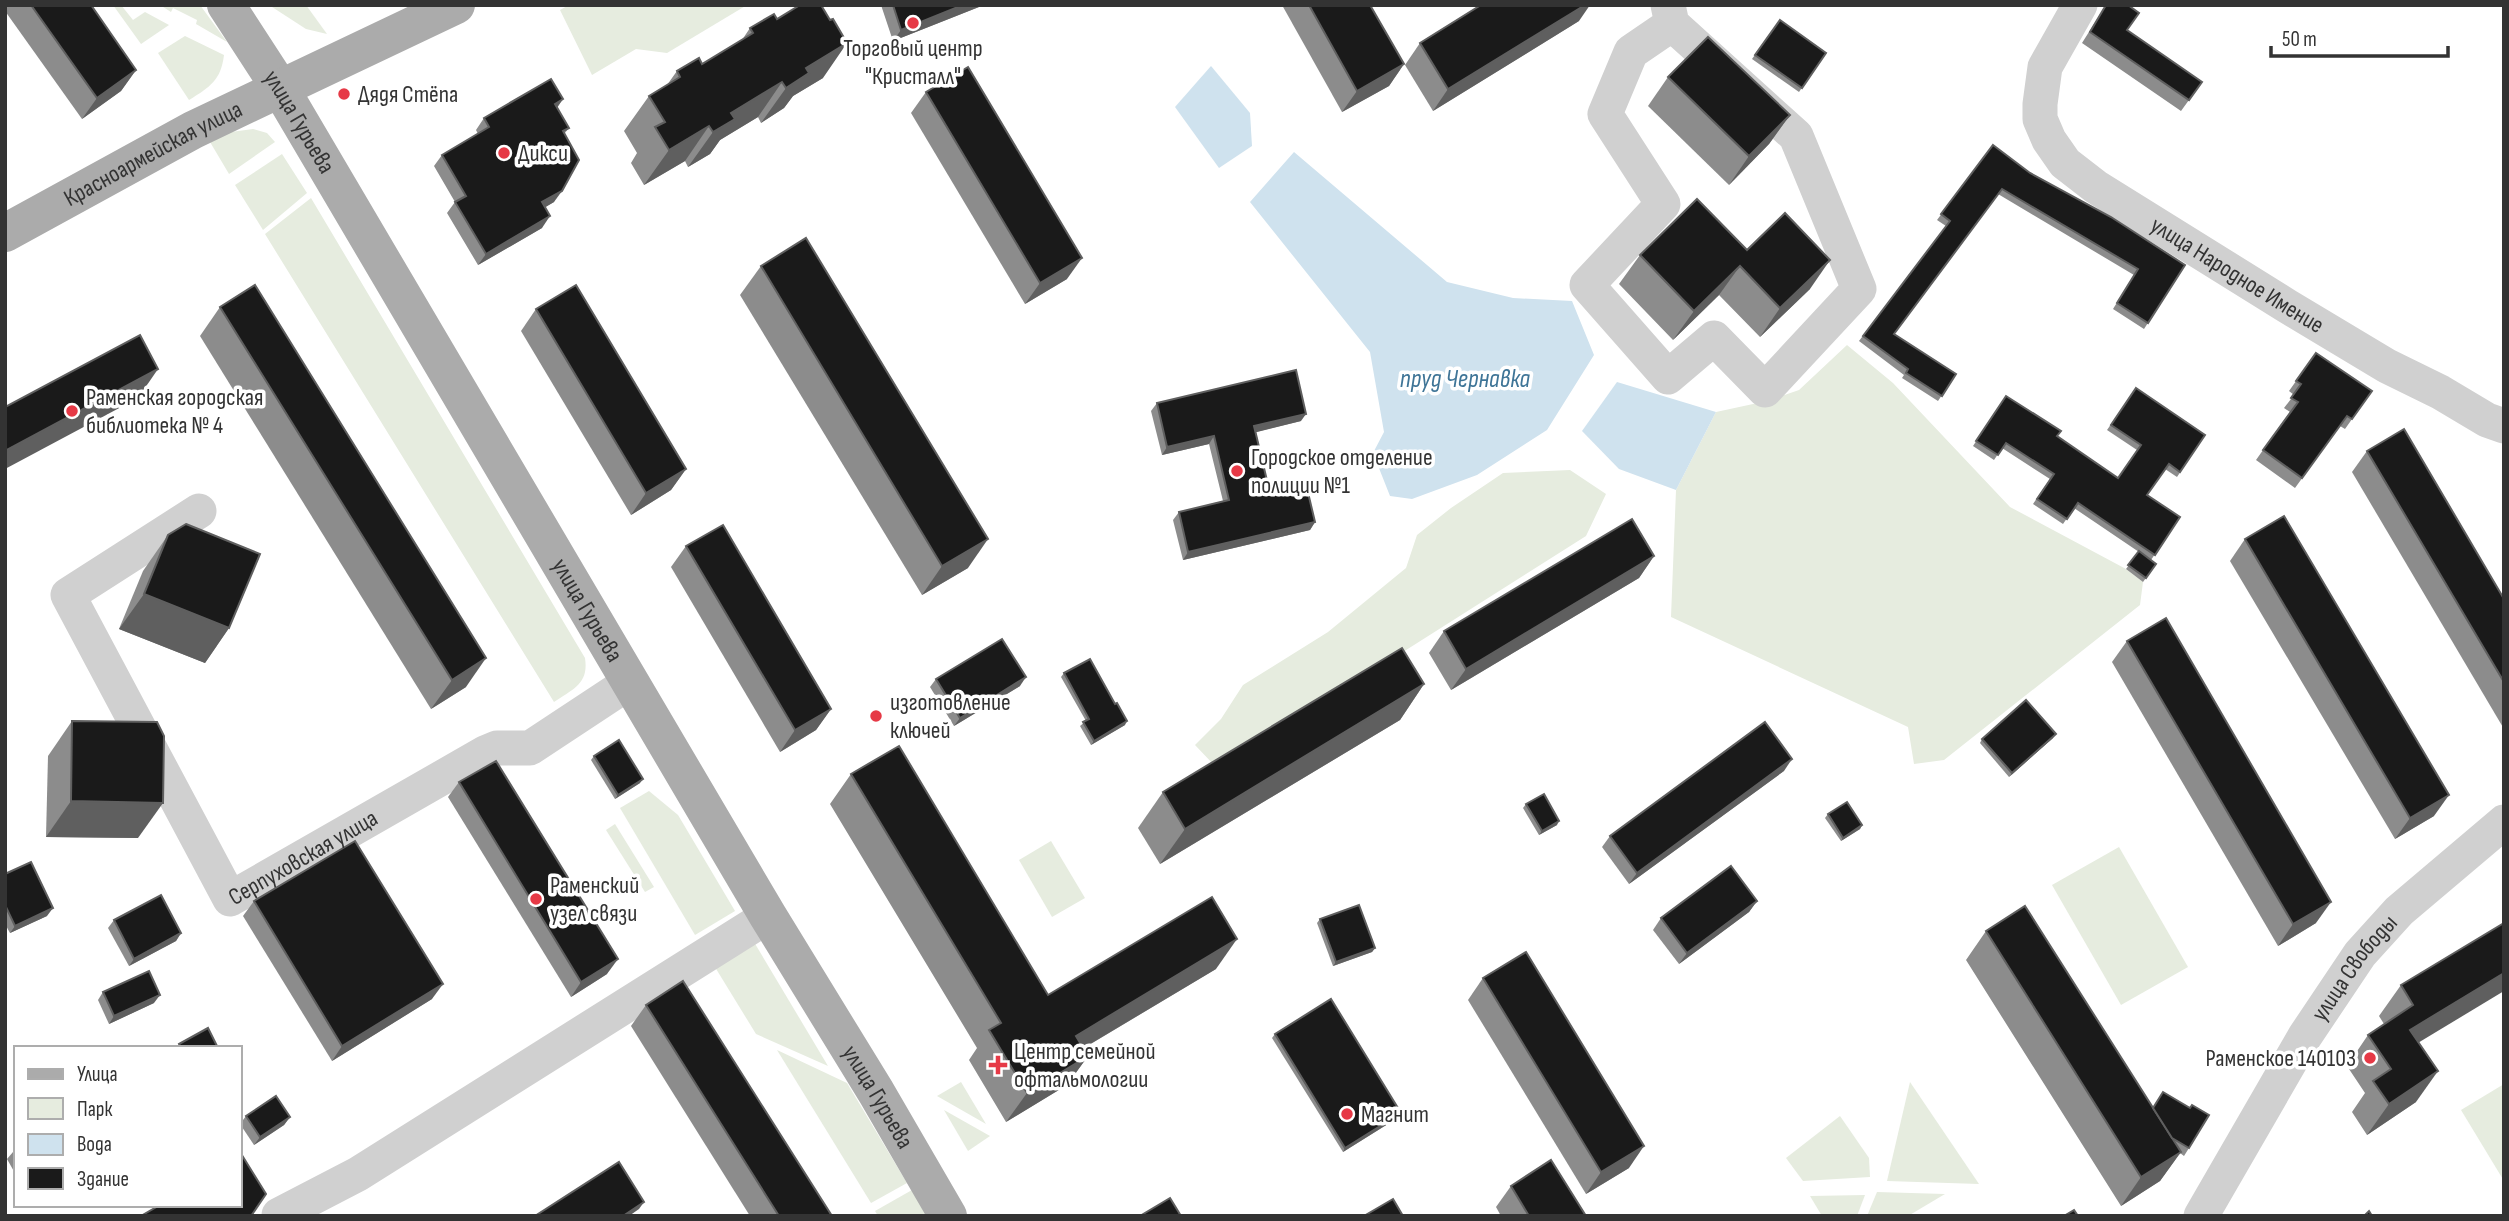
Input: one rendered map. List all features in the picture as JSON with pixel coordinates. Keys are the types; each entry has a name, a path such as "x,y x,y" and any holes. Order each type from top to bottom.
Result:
{"main road":[{"name":"улица Гурьева","path":"226,5 280,88 948,1216"},
{"name":"Красноармейская улица","path":"5,233 193,130 456,5"}],"street":[{"name":"улица Народное Имение","path":"2080,5 2045,67 2040,119 2049,140 2065,163 2096,187 2387,366 2440,392 2487,420 2504,426"},
{"path":"1670,15 1796,136 1859,289 1765,390 1714,338 1668,377 1587,285 1663,204 1605,114 1631,52 1670,15"},
{"name":"Серпуховская улица","path":"199,511 68,595 230,900 485,753 497,747 530,748 630,682"},
{"name":"улица Свободы","path":"2201,1216 2305,1036 2360,954 2399,911 2504,822"},
{"path":"279,1215 358,1174 768,916"}],"green space":[{"path":"113,5 121,5 133,20 145,12 169,25 141,44"},
{"path":"160,5 200,5 227,42 196,24 197,20 173,8 171,12"},
{"path":"269,5 306,5 327,34 306,29"},
{"path":"569,5 747,5 667,53 636,49 592,75 560,10"},
{"path":"185,36 224,55 217,77 189,100 158,53"},
{"path":"253,129 267,133 275,142 229,174 210,142 231,132"},
{"path":"282,154 307,193 263,230 235,185"},
{"path":"311,198 585,658 586,667 582,680 554,702 265,234"},
{"path":"1847,345 1893,383 2010,507 2126,569 2143,582 2140,605 1944,760 1914,764 1908,727 1671,617 1676,490 1716,412 1767,401 1799,390"},
{"path":"1570,470 1606,494 1586,536 1332,697 1214,765 1195,745 1221,719 1243,685 1328,632 1406,568 1417,535 1451,508 1503,473"},
{"path":"649,791 678,815 735,911 695,935 620,808"},
{"path":"615,824 654,887 645,892 606,830"},
{"path":"1051,841 1085,898 1052,917 1019,860"},
{"path":"2119,847 2188,967 2121,1005 2052,885"},
{"path":"751,937 828,1066 756,1034 710,959"},
{"path":"777,1050 847,1083 907,1183 871,1203"},
{"path":"961,1082 986,1124 937,1096"},
{"path":"1910,1082 1979,1184 1887,1181"},
{"path":"2504,1084 2504,1181 2461,1110"},
{"path":"944,1110 990,1136 968,1151"},
{"path":"1840,1116 1869,1158 1870,1177 1803,1181 1786,1158"},
{"path":"912,1190 927,1216 878,1216 875,1211"},
{"path":"1877,1192 1945,1194 1908,1216 1867,1216"},
{"path":"1865,1195 1857,1216 1822,1216 1810,1196"}],"water":[{"path":"1211,66 1250,113 1252,146 1219,168 1175,107"},
{"name":"пруд Чернавка","path":"1294,152 1447,282 1513,298 1572,301 1594,355 1547,430 1477,475 1412,499 1390,496 1373,453 1384,432 1370,352 1250,202"},
{"name":"пруд Чернавка","path":"1617,382 1716,412 1676,490 1619,469 1582,431"}],"building":[{"path":"31,5 91,5 136,70 97,98"},
{"path":"800,5 821,5 847,43 806,68 809,73 786,88 782,82 731,113 735,119 713,132 709,126 669,150 655,127 665,122 649,96 680,77 677,71 699,58 702,64 753,33 750,28 774,14 777,19"},
{"path":"893,5 963,5 901,30"},
{"path":"1309,5 1370,5 1404,64 1357,91"},
{"path":"1481,5 1585,5 1448,89 1420,43"},
{"path":"2106,5 2128,5 2139,13 2127,30 2202,82 2189,100 2090,32"},
{"path":"1780,20 1826,53 1802,88 1755,55"},
{"path":"1708,37 1790,115 1749,156 1668,77"},
{"path":"968,67 1082,258 1040,283 926,92"},
{"path":"551,79 563,99 555,104 569,128 563,131 579,160 562,191 542,202 550,216 486,254 455,202 466,196 442,155 489,127 484,118"},
{"path":"1993,145 2030,173 2111,217 2185,265 2148,323 2117,303 2138,269 2002,189 1894,334 1956,374 1942,396 1906,373 1908,369 1863,336 1950,221 1941,214"},
{"path":"1697,199 1747,250 1785,213 1830,260 1780,308 1740,266 1694,311 1640,255"},
{"path":"806,238 988,539 942,566 761,266"},
{"path":"255,285 486,658 452,680 220,307"},
{"path":"576,285 686,469 646,493 536,309"},
{"path":"140,335 158,369 5,451 5,407"},
{"path":"2316,353 2372,391 2352,419 2347,416 2302,478 2263,450 2298,402 2291,398 2301,384 2296,381"},
{"name":"Городское отделение полиции №1","path":"1296,370 1306,414 1254,426 1269,489 1305,480 1315,522 1188,552 1179,512 1229,500 1214,436 1167,447 1157,403"},
{"path":"2136,388 2205,435 2180,472 2169,464 2147,495 2180,517 2155,555 2078,503 2067,519 2037,499 2054,474 2006,443 1998,455 1976,441 2006,396 2061,431 2057,436 2118,478 2141,445 2111,425"},
{"path":"2404,429 2504,599 2504,682 2367,451"},
{"path":"2284,516 2449,795 2410,818 2245,539"},
{"path":"1632,519 1654,556 1466,669 1444,631"},
{"path":"186,524 260,554 229,628 144,594 168,535"},
{"path":"723,525 831,709 795,730 686,546"},
{"path":"2139,551 2156,564 2146,578 2128,565"},
{"path":"2166,618 2331,902 2293,924 2127,641"},
{"path":"1002,639 1026,677 960,718 936,679"},
{"path":"1402,648 1424,684 1185,829 1163,792"},
{"path":"1090,659 1127,721 1094,741 1083,722 1089,719 1064,673"},
{"path":"2026,700 2056,734 2012,773 1982,739"},
{"path":"72,721 157,722 164,736 163,803 71,801"},
{"path":"1765,722 1792,759 1637,873 1610,836"},
{"path":"619,740 643,779 618,795 594,756"},
{"path":"899,746 1048,995 1212,897 1237,939 1076,1036 1088,1056 1027,1093 989,1030 1001,1023 851,774"},
{"path":"496,761 618,959 581,982 459,782"},
{"path":"1544,794 1559,821 1542,831 1526,804"},
{"path":"1847,802 1862,825 1843,838 1828,814"},
{"path":"355,841 443,984 342,1046 254,901"},
{"path":"31,862 53,908 15,926 5,905 5,874"},
{"path":"1731,866 1757,901 1687,953 1661,918"},
{"path":"161,895 181,933 134,959 114,920"},
{"path":"1359,905 1375,948 1336,962 1320,919"},
{"path":"2025,906 2181,1152 2141,1177 1986,931"},
{"path":"2504,923 2504,973 2410,1030 2438,1071 2389,1104 2373,1081 2391,1069 2368,1035 2413,1005 2401,985"},
{"path":"1526,952 1644,1146 1601,1172 1483,978"},
{"path":"149,971 160,995 114,1016 103,992"},
{"path":"683,981 832,1216 779,1216 646,1005"},
{"path":"1331,999 1401,1113 1345,1148 1275,1034"},
{"path":"208,1028 217,1046 180,1046 179,1044"},
{"path":"2163,1092 2190,1108 2192,1105 2209,1115 2189,1148 2172,1138 2153,1108"},
{"path":"276,1096 290,1117 260,1137 246,1116"},
{"path":"242,1155 266,1194 251,1216 141,1216 157,1207 242,1207"},
{"path":"1551,1160 1586,1216 1529,1216 1511,1186"},
{"path":"619,1162 644,1202 623,1216 535,1216"},
{"path":"1170,1198 1181,1216 1140,1216"},
{"path":"1393,1199 1403,1216 1364,1216"},
{"path":"2074,1210 2078,1216 2064,1216"}],"place":[{"name":"Торговый центр \"Кристалл\"","path":"913,23"},
{"name":"Дядя Стёпа","path":"344,94"},
{"name":"Дикси","path":"504,153"},
{"name":"Раменская городская библиотека № 4","path":"72,411"},
{"name":"Городское отделение полиции №1","path":"1237,471"},
{"name":"изготовление ключей","path":"876,716"},
{"name":"Раменский узел связи","path":"536,899"},
{"name":"Раменское 140103","path":"2370,1058"},
{"name":"Центр семейной офтальмологии","path":"998,1065"},
{"name":"Магнит","path":"1347,1114"}]}
